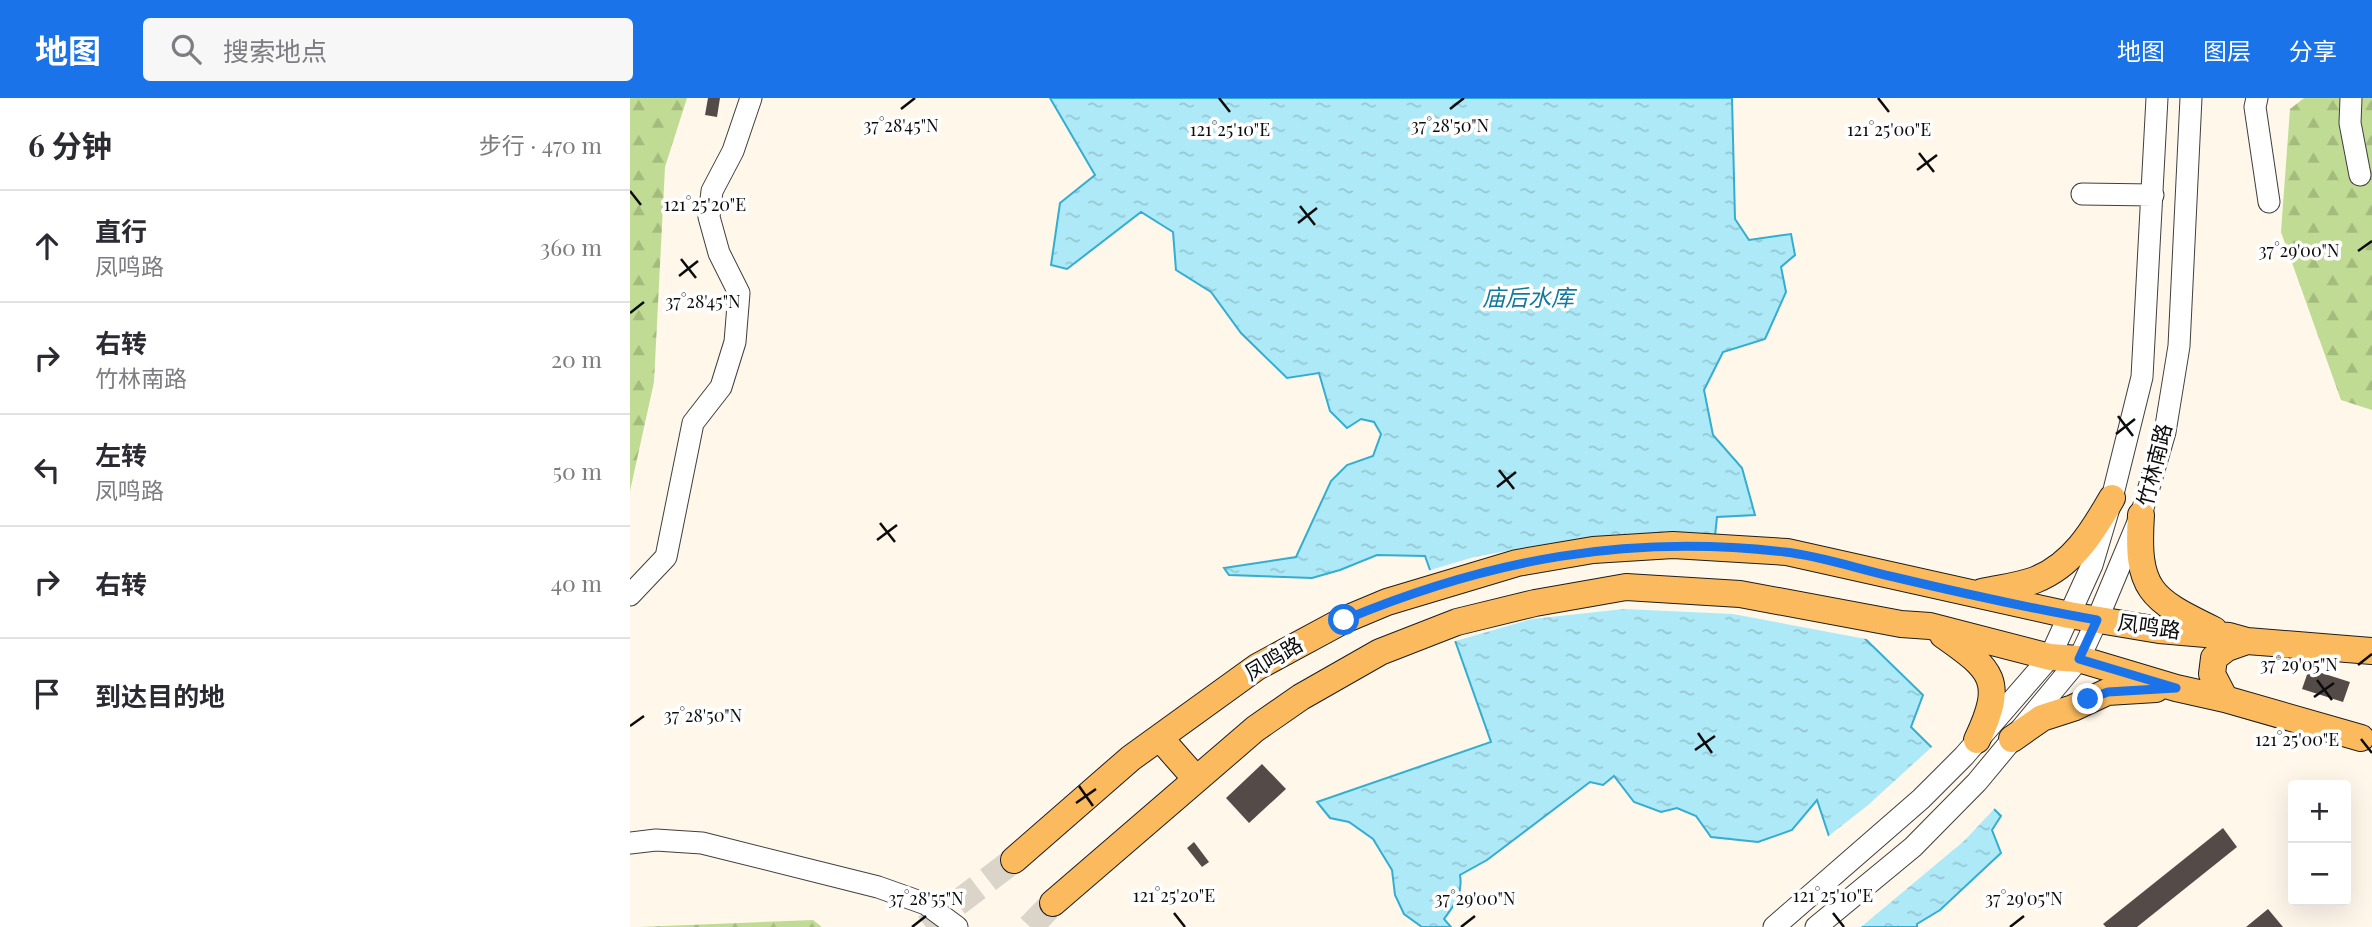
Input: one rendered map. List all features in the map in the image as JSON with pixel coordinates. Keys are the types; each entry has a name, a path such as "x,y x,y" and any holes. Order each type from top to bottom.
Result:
{"main road":[{"path":"1968,594 2026,583 2048,574 2076,552 2094,530 2112,498"},
{"path":"2141,515 2139,547 2144,576 2151,589 2161,601 2238,639 2214,658 2212,674 2225,699"},
{"name":"凤鸣路","path":"1014,860 1132,758 1257,667 1293,646 1344,620 1417,593 1517,563 1593,550 1674,545 1787,552 1904,580 2097,620 2238,639 2372,651"},
{"path":"1054,903 1255,729 1301,698 1380,652 1457,622 1535,603 1626,587 1740,594 1901,624 1930,626 2050,657 2079,659 2361,738"},
{"path":"1930,626 1970,655 1988,673 1994,700 1970,748"},
{"path":"2012,739 2042,718 2108,692 2176,688"},
{"path":"1160,738 1196,779"}],"street":[{"path":"630,595 666,557 693,423 721,387 735,342 739,293 719,253 709,217 712,191 733,151 751,98"},
{"name":"竹林南路","path":"1774,927 1921,799 2050,657 2092,565 2112,498 2142,377 2157,98"},
{"name":"竹林南路","path":"1816,927 1913,847 1977,782 2079,659 2097,620 2141,515 2165,432 2179,346 2191,98"},
{"path":"2257,98 2255,107 2269,202"},
{"path":"2351,98 2350,123 2360,175"},
{"path":"2082,194 2153,195"},
{"path":"630,843 656,840 702,843 878,887 926,904 957,927"}],"green space":[{"path":"630,98 687,98 665,167 654,382 630,491"},
{"path":"2304,98 2372,98 2372,410 2341,400 2281,232 2290,109"},
{"path":"813,920 822,927 639,927"}],"water":[{"name":"庙后水库","path":"1050,98 1732,98 1735,219 1749,240 1791,234 1795,255 1781,267 1786,292 1765,339 1723,352 1704,390 1713,435 1742,468 1755,515 1717,517 1715,536 1815,590 1923,695 1911,727 2001,816 1992,830 2001,853 1940,910 1917,924 1917,927 1859,927 1817,800 1792,830 1758,842 1711,837 1696,816 1677,808 1661,812 1634,802 1614,776 1603,785 1590,782 1487,860 1460,875 1459,893 1444,919 1451,927 1422,927 1404,914 1395,895 1392,870 1373,839 1349,822 1330,818 1317,802 1491,742 1425,556 1377,555 1312,578 1229,575 1224,568 1296,557 1331,481 1347,465 1373,456 1381,434 1374,422 1361,419 1347,428 1330,411 1319,373 1287,378 1241,333 1211,292 1176,270 1173,232 1141,212 1067,269 1051,265 1060,203 1095,175"}],"pier":[{"path":"1626,535 1737,544 1817,588 1871,640 1733,614 1624,609 1532,619 1452,642 1427,571 1474,557 1551,543"},
{"path":"1934,745 1996,807 1964,841 1861,927 1855,927 1826,838 1867,806"}],"building":[{"path":"708,98 720,98 717,117 705,115"},
{"path":"2309,669 2350,682 2343,702 2302,689"},
{"path":"1262,764 1286,789 1249,823 1226,798"},
{"path":"2223,828 2237,847 2137,927 2106,927 2103,924"},
{"path":"1194,842 1209,862 1202,867 1187,848"},
{"path":"2268,909 2283,927 2246,927"}],"tunnel":[{"path":"926,927 1014,860"},
{"path":"1030,927 1053,903"}],"route":[{"path":"1344,620 1387,602 1517,563 1593,550 1674,545 1787,552 1968,594 2097,620 2079,659 2176,688 2132,689 2108,692 2088,699"}]}
